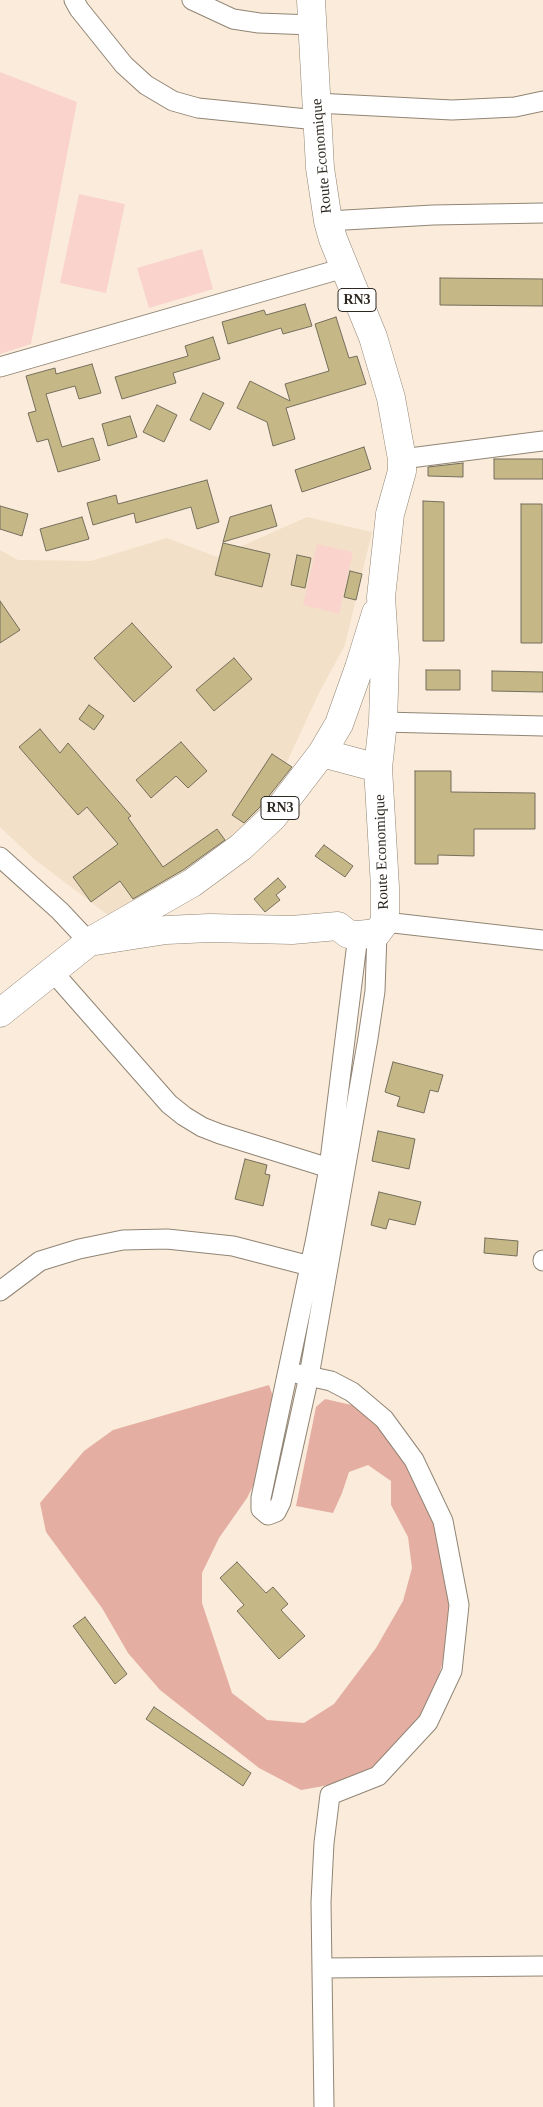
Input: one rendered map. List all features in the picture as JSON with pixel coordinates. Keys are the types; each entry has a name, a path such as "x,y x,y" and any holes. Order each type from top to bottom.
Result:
{"highway":[{"name":"Route Economique","path":"311,12 320,168 328,221 344,268 373,337 391,398 402,459 402,471 390,514 381,597 385,659 383,722 378,768 385,887 364,929"},
{"name":"Route Economique","path":"0,1012 53,972 88,942 192,884 241,847 273,817 322,753 339,724 348,703 381,597"},
{"path":"348,703 383,722"},
{"path":"322,753 378,768"},
{"path":"192,884 200,912 210,928"},
{"path":"88,942 166,930 210,928 364,929 363,913 385,887"}],"street":[{"path":"74,0 79,9 124,65 146,85 173,101 198,108 317,112 452,110 515,107 543,101"},
{"path":"192,0 233,19 259,23 311,12"},
{"path":"328,221 432,215 543,213"},
{"path":"0,368 344,268"},
{"path":"402,459 543,441"},
{"path":"383,722 543,726"},
{"path":"0,857 60,911 88,942"},
{"path":"364,929 543,940"},
{"path":"364,929 375,991 369,1029 309,1376 280,1502 276,1512 268,1515 261,1509 261,1498 329,1168 364,929"},
{"path":"53,972 169,1104 184,1116 202,1128 329,1168"},
{"path":"0,1291 40,1261 79,1249 123,1240 167,1239 234,1246 310,1266"},
{"path":"287,1371 331,1380 352,1392 384,1419 414,1460 443,1520 459,1605 452,1671 428,1722 378,1776 330,1795 324,1843 321,1902 324,2107"},
{"path":"323,1968 543,1966"}],"shaded area":[{"path":"0,72 77,102 31,344 0,354"},
{"path":"79,194 125,204 106,293 60,283"},
{"path":"202,249 213,289 149,308 137,268"},
{"path":"307,517 372,532 345,645 319,693 247,848 129,931 34,859 0,827 0,550 18,560 91,561 167,538 217,557"},
{"path":"317,544 353,552 339,614 303,605"},
{"path":"269,1385 274,1399 256,1480 247,1498 219,1538 202,1573 202,1603 232,1693 267,1720 304,1723 334,1704 376,1648 403,1601 412,1568 408,1537 391,1505 391,1481 368,1465 349,1472 333,1513 296,1506 316,1407 325,1399 356,1406 380,1424 430,1498 451,1601 446,1651 432,1699 406,1738 363,1779 301,1790 259,1768 160,1690 128,1653 102,1608 46,1532 40,1503 84,1451 113,1430"}],"building":[{"path":"440,278 543,279 543,306 440,305"},
{"path":"305,304 312,326 283,334 281,328 228,344 222,322 264,310 266,315"},
{"path":"336,317 349,358 357,356 366,384 286,408 295,439 273,446 267,422 237,408 250,381 290,401 285,384 329,371 315,324"},
{"path":"213,337 220,359 173,373 176,383 122,399 115,377 188,356 185,346"},
{"path":"92,364 101,393 79,399 75,386 46,394 62,447 93,438 100,460 58,472 48,439 37,442 28,413 36,411 26,376 55,368 56,374"},
{"path":"203,393 224,403 210,430 190,420"},
{"path":"157,405 177,415 164,442 143,432"},
{"path":"130,416 137,437 108,446 102,424"},
{"path":"364,447 371,469 302,492 295,470"},
{"path":"494,459 543,459 543,479 494,479"},
{"path":"463,463 463,477 428,476 428,467"},
{"path":"207,480 219,522 197,529 191,507 136,523 134,513 93,525 87,503 116,495 118,504"},
{"path":"423,501 444,502 444,641 423,641"},
{"path":"521,504 542,504 542,643 521,643"},
{"path":"271,505 277,526 223,542 230,517"},
{"path":"0,506 28,514 22,536 0,529"},
{"path":"82,517 89,539 46,551 40,529"},
{"path":"223,543 270,554 262,587 215,575"},
{"path":"297,555 311,558 305,588 291,585"},
{"path":"350,571 362,574 356,600 344,597"},
{"path":"0,601 20,630 0,643"},
{"path":"132,623 172,667 134,702 94,658"},
{"path":"234,658 252,679 214,711 196,690"},
{"path":"426,670 460,670 460,690 426,690"},
{"path":"492,671 543,672 543,692 492,691"},
{"path":"89,705 104,716 94,730 79,719"},
{"path":"40,729 60,753 68,743 131,816 128,818 163,867 217,829 225,840 183,870 133,899 120,881 91,902 73,877 118,844 87,807 78,815 19,747"},
{"path":"181,742 207,771 188,788 176,776 151,798 136,780"},
{"path":"272,754 292,767 261,806 244,823 232,815"},
{"path":"415,771 451,771 451,792 535,793 535,829 474,829 474,856 438,855 438,864 415,864"},
{"path":"324,845 353,866 345,877 315,856"},
{"path":"278,878 286,887 276,895 280,900 265,912 254,899"},
{"path":"393,1062 443,1075 438,1092 430,1090 424,1113 397,1106 400,1097 385,1092"},
{"path":"378,1131 415,1139 409,1169 372,1161"},
{"path":"245,1159 267,1165 265,1174 270,1175 263,1206 235,1199"},
{"path":"379,1192 421,1202 415,1225 389,1219 386,1229 371,1225"},
{"path":"485,1238 518,1241 517,1256 484,1253"},
{"path":"237,1562 266,1593 273,1587 288,1604 281,1610 305,1636 279,1659 237,1611 244,1605 220,1578"},
{"path":"85,1617 127,1674 115,1684 73,1626"},
{"path":"154,1707 251,1773 243,1786 146,1719"}]}
